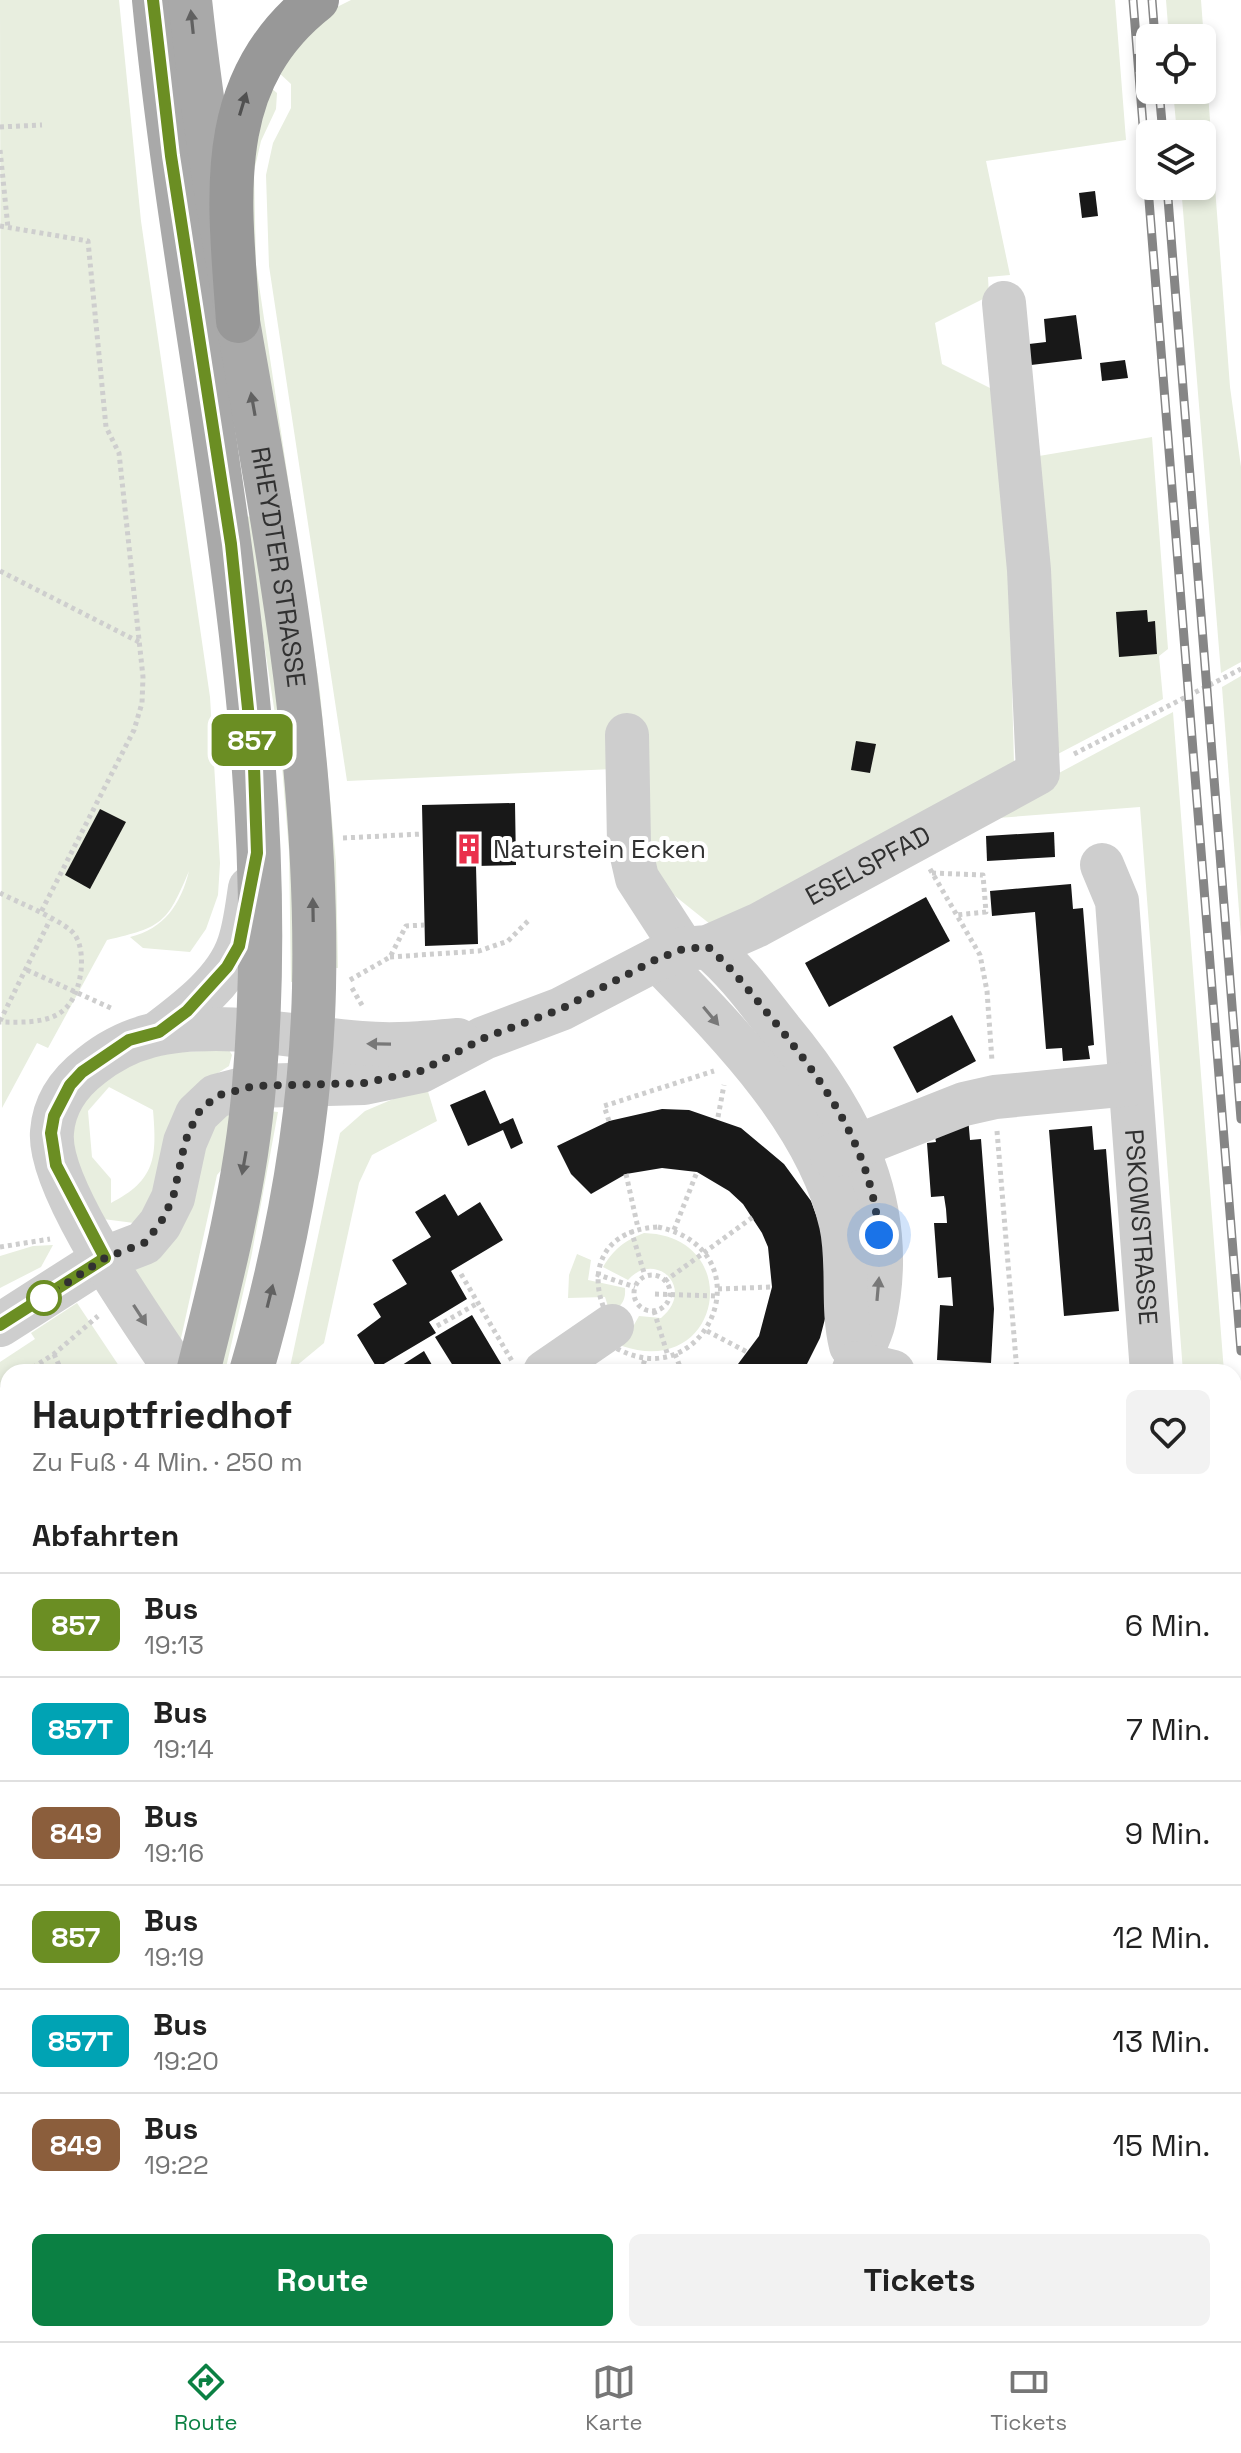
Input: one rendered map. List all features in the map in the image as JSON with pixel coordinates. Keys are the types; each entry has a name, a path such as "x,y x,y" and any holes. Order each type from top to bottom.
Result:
{"highway":[{"path":"238,321 231,216 231,156 242,103 258,66 291,20 317,0"}],"main road":[{"name":"RHEYDTER STRASSE","path":"154,0 171,156 233,559 254,767 257,853 258,1031 254,1086 231,1242 200,1364"},
{"name":"RHEYDTER STRASSE","path":"190,0 207,153 280,566 306,761 313,879 311,1038 302,1139 281,1253 253,1364"}],"street":[{"path":"1004,303 1029,570 1038,773"},
{"path":"627,735 629,843 637,878 683,952 697,999 789,1111 838,1153 841,1224 848,1284 847,1321 865,1364"},
{"name":"ESELSPFAD","path":"0,1325 105,1258 144,1243 160,1224 173,1198 185,1142 197,1114 208,1101 254,1086 364,1083 421,1071 484,1038 561,1009 683,952 758,925 1038,773"},
{"name":"ESELSPFAD","path":"159,1032 208,990 239,946 257,853"},
{"name":"PSKOWSTRASSE","path":"1102,865 1117,901 1151,1364"},
{"name":"ESELSPFAD","path":"172,1364 105,1258 56,1165 51,1133 54,1116 70,1085 82,1072 129,1040 159,1032 258,1031 379,1044 484,1038"},
{"path":"838,1153 964,1104 995,1097 1130,1084"},
{"path":"557,1364 612,1326"}],"path":[{"path":"0,127 42,125"},
{"path":"0,150 8,228"},
{"path":"0,226 88,241 106,427 119,453 140,643 142,703 134,730 40,914"},
{"path":"0,571 140,643"},
{"path":"1038,773 1241,669"},
{"path":"342,838 422,834"},
{"path":"932,873 983,875 986,912 956,915"},
{"path":"0,893 68,929 79,946 82,964 78,994 57,1015 46,1020 0,1022 50,920"},
{"path":"362,1006 349,980 390,957 479,951 508,941 528,921"},
{"path":"390,957 406,926 424,925"},
{"path":"27,970 114,1010"},
{"path":"609,1121 604,1106 721,1070"},
{"path":"674,1230 697,1172"},
{"path":"626,1174 645,1276"},
{"path":"665,1281 753,1217"},
{"path":"634,1229 674,1230 691,1238 706,1252 718,1292 707,1331 672,1355 645,1359 626,1355 611,1345 619,1334 602,1312 596,1274 615,1241 634,1229"},
{"path":"0,1247 25,1241 58,1239"},
{"path":"461,1274 514,1364"},
{"path":"596,1274 635,1287"},
{"path":"652,1275 665,1281 670,1294 663,1307 654,1311 639,1306 635,1287 645,1276 652,1275"},
{"path":"655,1294 772,1287"},
{"path":"437,1326 478,1303"},
{"path":"654,1311 677,1364"},
{"path":"38,1364 91,1323"},
{"path":"707,1331 749,1353"},
{"path":"54,1354 58,1364"},
{"path":"643,1364 645,1359"}],"green space":[{"path":"0,0 119,0 141,221 210,697 220,863 218,895 206,929 190,952 143,948 130,937 162,921 176,904 189,871 175,902 161,920 140,931 107,940 48,1048 37,1043 2,1108"},
{"path":"351,0 1115,0 1126,140 986,161 1010,275 988,277 989,296 935,323 942,364 1004,395 1014,763 715,928 650,876 613,769 347,781 269,266 266,175 273,143 291,108 291,84 277,71 333,9"},
{"path":"1166,0 1201,0 1203,24 1168,24"},
{"path":"270,87 277,93 276,109 261,141 254,171 256,265 320,692 336,863 338,968 331,968 257,336 243,166"},
{"path":"1174,104 1209,104 1210,120 1176,120"},
{"path":"1182,200 1216,200 1230,387 1241,467 1241,662 1221,673"},
{"path":"1152,437 1168,649 1159,656 1163,699 1056,755 1027,458"},
{"path":"253,516 287,753 297,981 291,982 289,851 281,754 245,517"},
{"path":"1241,676 1241,937 1222,687"},
{"path":"1173,712 1223,1364 1182,1364 1140,807 971,820"},
{"path":"229,1050 232,1055 229,1066 210,1078 159,1191 134,1223 103,1219 77,1180 68,1113 131,1054","holes":["109,1087 153,1110 154,1141 150,1166 137,1185 111,1203 111,1179 92,1157 88,1111"]},
{"path":"426,1085 437,1121 372,1155 359,1183 324,1343 299,1364 291,1364 340,1133 365,1111"},
{"path":"232,1110 227,1163 217,1175 178,1352 135,1271 209,1125"},
{"path":"268,1111 278,1112 251,1258 227,1364 217,1364"},
{"path":"644,1233 676,1240 698,1257 708,1279 709,1303 700,1326 682,1343 656,1351 622,1346 639,1316 661,1318 671,1306 675,1295 668,1276 660,1270 650,1269 628,1280 603,1267 620,1246"},
{"path":"53,1245 41,1267 0,1288 0,1256 33,1246"},
{"path":"577,1254 591,1260 588,1280 625,1288 622,1303 610,1313 605,1297 568,1298 569,1275"},
{"path":"77,1303 118,1364 0,1364 35,1339 31,1333"}],"building":[{"path":"1095,191 1098,216 1082,218 1079,193"},
{"path":"1076,315 1082,359 1031,365 1029,344 1046,342 1044,319"},
{"path":"1125,360 1128,378 1102,381 1100,363"},
{"path":"1147,610 1148,622 1155,621 1157,654 1119,657 1116,612"},
{"path":"856,741 876,744 870,773 851,770"},
{"path":"515,803 516,865 476,866 478,944 425,946 422,805"},
{"path":"100,809 126,822 90,889 65,875"},
{"path":"1054,832 1055,857 987,861 986,836"},
{"path":"1071,884 1073,909 1083,908 1094,1045 1088,1046 1090,1059 1063,1061 1062,1048 1046,1049 1035,912 992,916 990,891"},
{"path":"926,897 950,941 829,1007 805,963"},
{"path":"952,1015 976,1061 917,1093 893,1047"},
{"path":"485,1090 500,1124 513,1118 523,1143 511,1149 503,1130 468,1146 450,1105"},
{"path":"662,1109 689,1110 741,1128 784,1164 811,1201 822,1231 827,1311 820,1338 807,1364 738,1364 759,1336 772,1287 768,1247 762,1233 743,1204 729,1191 697,1172 662,1168 626,1174 591,1194 571,1174 557,1146 609,1121"},
{"path":"968,1117 970,1140 981,1139 994,1309 991,1363 937,1360 940,1305 953,1306 951,1277 938,1278 934,1223 947,1223 946,1209 944,1196 931,1197 927,1143 936,1142 934,1131"},
{"path":"1092,1126 1094,1150 1106,1149 1119,1311 1064,1316 1049,1130"},
{"path":"445,1194 458,1216 480,1202 503,1240 451,1271 467,1299 429,1322 436,1333 384,1364 375,1364 357,1335 381,1317 373,1304 407,1284 392,1260 431,1237 415,1212"},
{"path":"472,1315 501,1364 452,1364 435,1337"},
{"path":"424,1351 431,1364 404,1364"}],"railway":[{"path":"1133,0 1241,1351"},
{"path":"1152,0 1154,24"},
{"path":"1160,104 1162,120"},
{"path":"1168,200 1241,1119"}],"bus line":[{"name":"857","path":"0,1325 105,1258 73,1203 56,1165 51,1133 54,1116 70,1085 82,1072 129,1040 159,1032 187,1011 227,967 239,946 257,853 254,767 231,544 171,156 153,0"}],"place":[{"name":"Naturstein Ecken","path":"469,849"}],"route":[{"path":"44,1298 105,1258 144,1243 160,1224 173,1198 185,1142 197,1114 216,1096 254,1086 364,1083 421,1071 484,1038 561,1009 657,959 683,949 708,947 733,971 817,1073 839,1107 870,1181 879,1235"}]}
